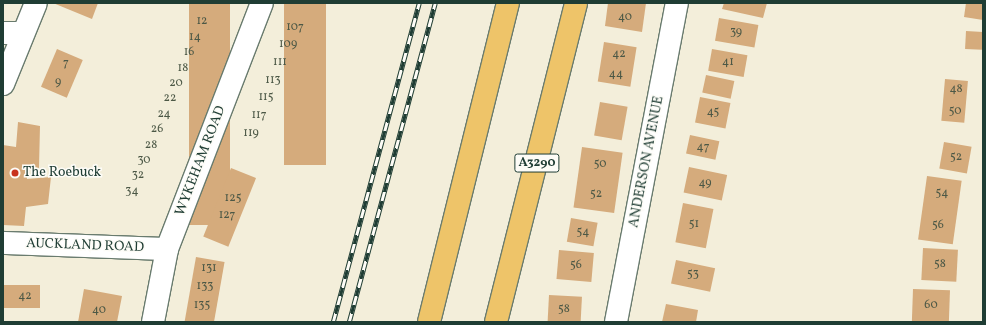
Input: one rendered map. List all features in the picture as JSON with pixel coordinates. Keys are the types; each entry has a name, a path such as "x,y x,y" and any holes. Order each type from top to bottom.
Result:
{"main road":[{"path":"429,322 508,3"},
{"name":"A3290","path":"496,322 576,3"}],"street":[{"path":"3,84 13,33 36,3"},
{"name":"WYKEHAM ROAD","path":"153,322 167,250 262,3"},
{"name":"ANDERSON AVENUE","path":"616,322 677,3"},
{"name":"AUCKLAND ROAD","path":"3,243 167,250"}],"building":[{"path":"53,3 98,3 92,19"},
{"path":"189,3 230,3 230,225 189,225"},
{"path":"284,3 326,3 326,165 284,165"},
{"path":"608,3 646,3 642,32 605,26"},
{"path":"724,3 767,3 763,18 722,9"},
{"path":"966,3 983,3 983,20 964,17"},
{"path":"719,18 758,25 754,48 715,41"},
{"path":"966,31 983,32 982,50 965,49"},
{"path":"604,42 637,47 630,87 598,82"},
{"path":"57,49 83,60 67,98 41,87"},
{"path":"712,49 747,55 744,77 708,71"},
{"path":"706,75 734,81 731,99 702,93"},
{"path":"945,79 968,81 964,123 941,121"},
{"path":"700,97 730,103 725,128 695,123"},
{"path":"600,102 628,107 622,140 594,135"},
{"name":"The Roebuck","path":"18,122 40,126 39,168 26,165 27,179 51,177 48,204 26,207 24,226 3,225 3,145 16,147"},
{"path":"690,135 719,141 715,160 686,154"},
{"path":"944,142 972,147 967,173 939,169"},
{"path":"582,147 623,153 614,213 574,207"},
{"path":"689,167 727,175 722,201 684,192"},
{"path":"231,168 256,178 228,247 203,237"},
{"path":"927,176 962,181 953,244 918,239"},
{"path":"683,203 713,209 706,248 675,242"},
{"path":"571,218 598,223 593,246 567,242"},
{"path":"923,248 958,250 956,282 921,280"},
{"path":"559,250 594,253 591,282 556,279"},
{"path":"196,257 225,262 214,322 185,322"},
{"path":"676,260 715,268 710,292 671,283"},
{"path":"3,285 40,285 40,308 3,308"},
{"path":"84,289 122,296 117,322 78,322"},
{"path":"913,289 950,290 949,322 912,322"},
{"path":"549,295 582,297 581,322 548,322"},
{"path":"666,304 698,310 696,322 662,322"}],"railway":[{"path":"333,322 419,3"},
{"path":"349,322 435,3"}],"place":[{"name":"The Roebuck","path":"15,173"}]}
